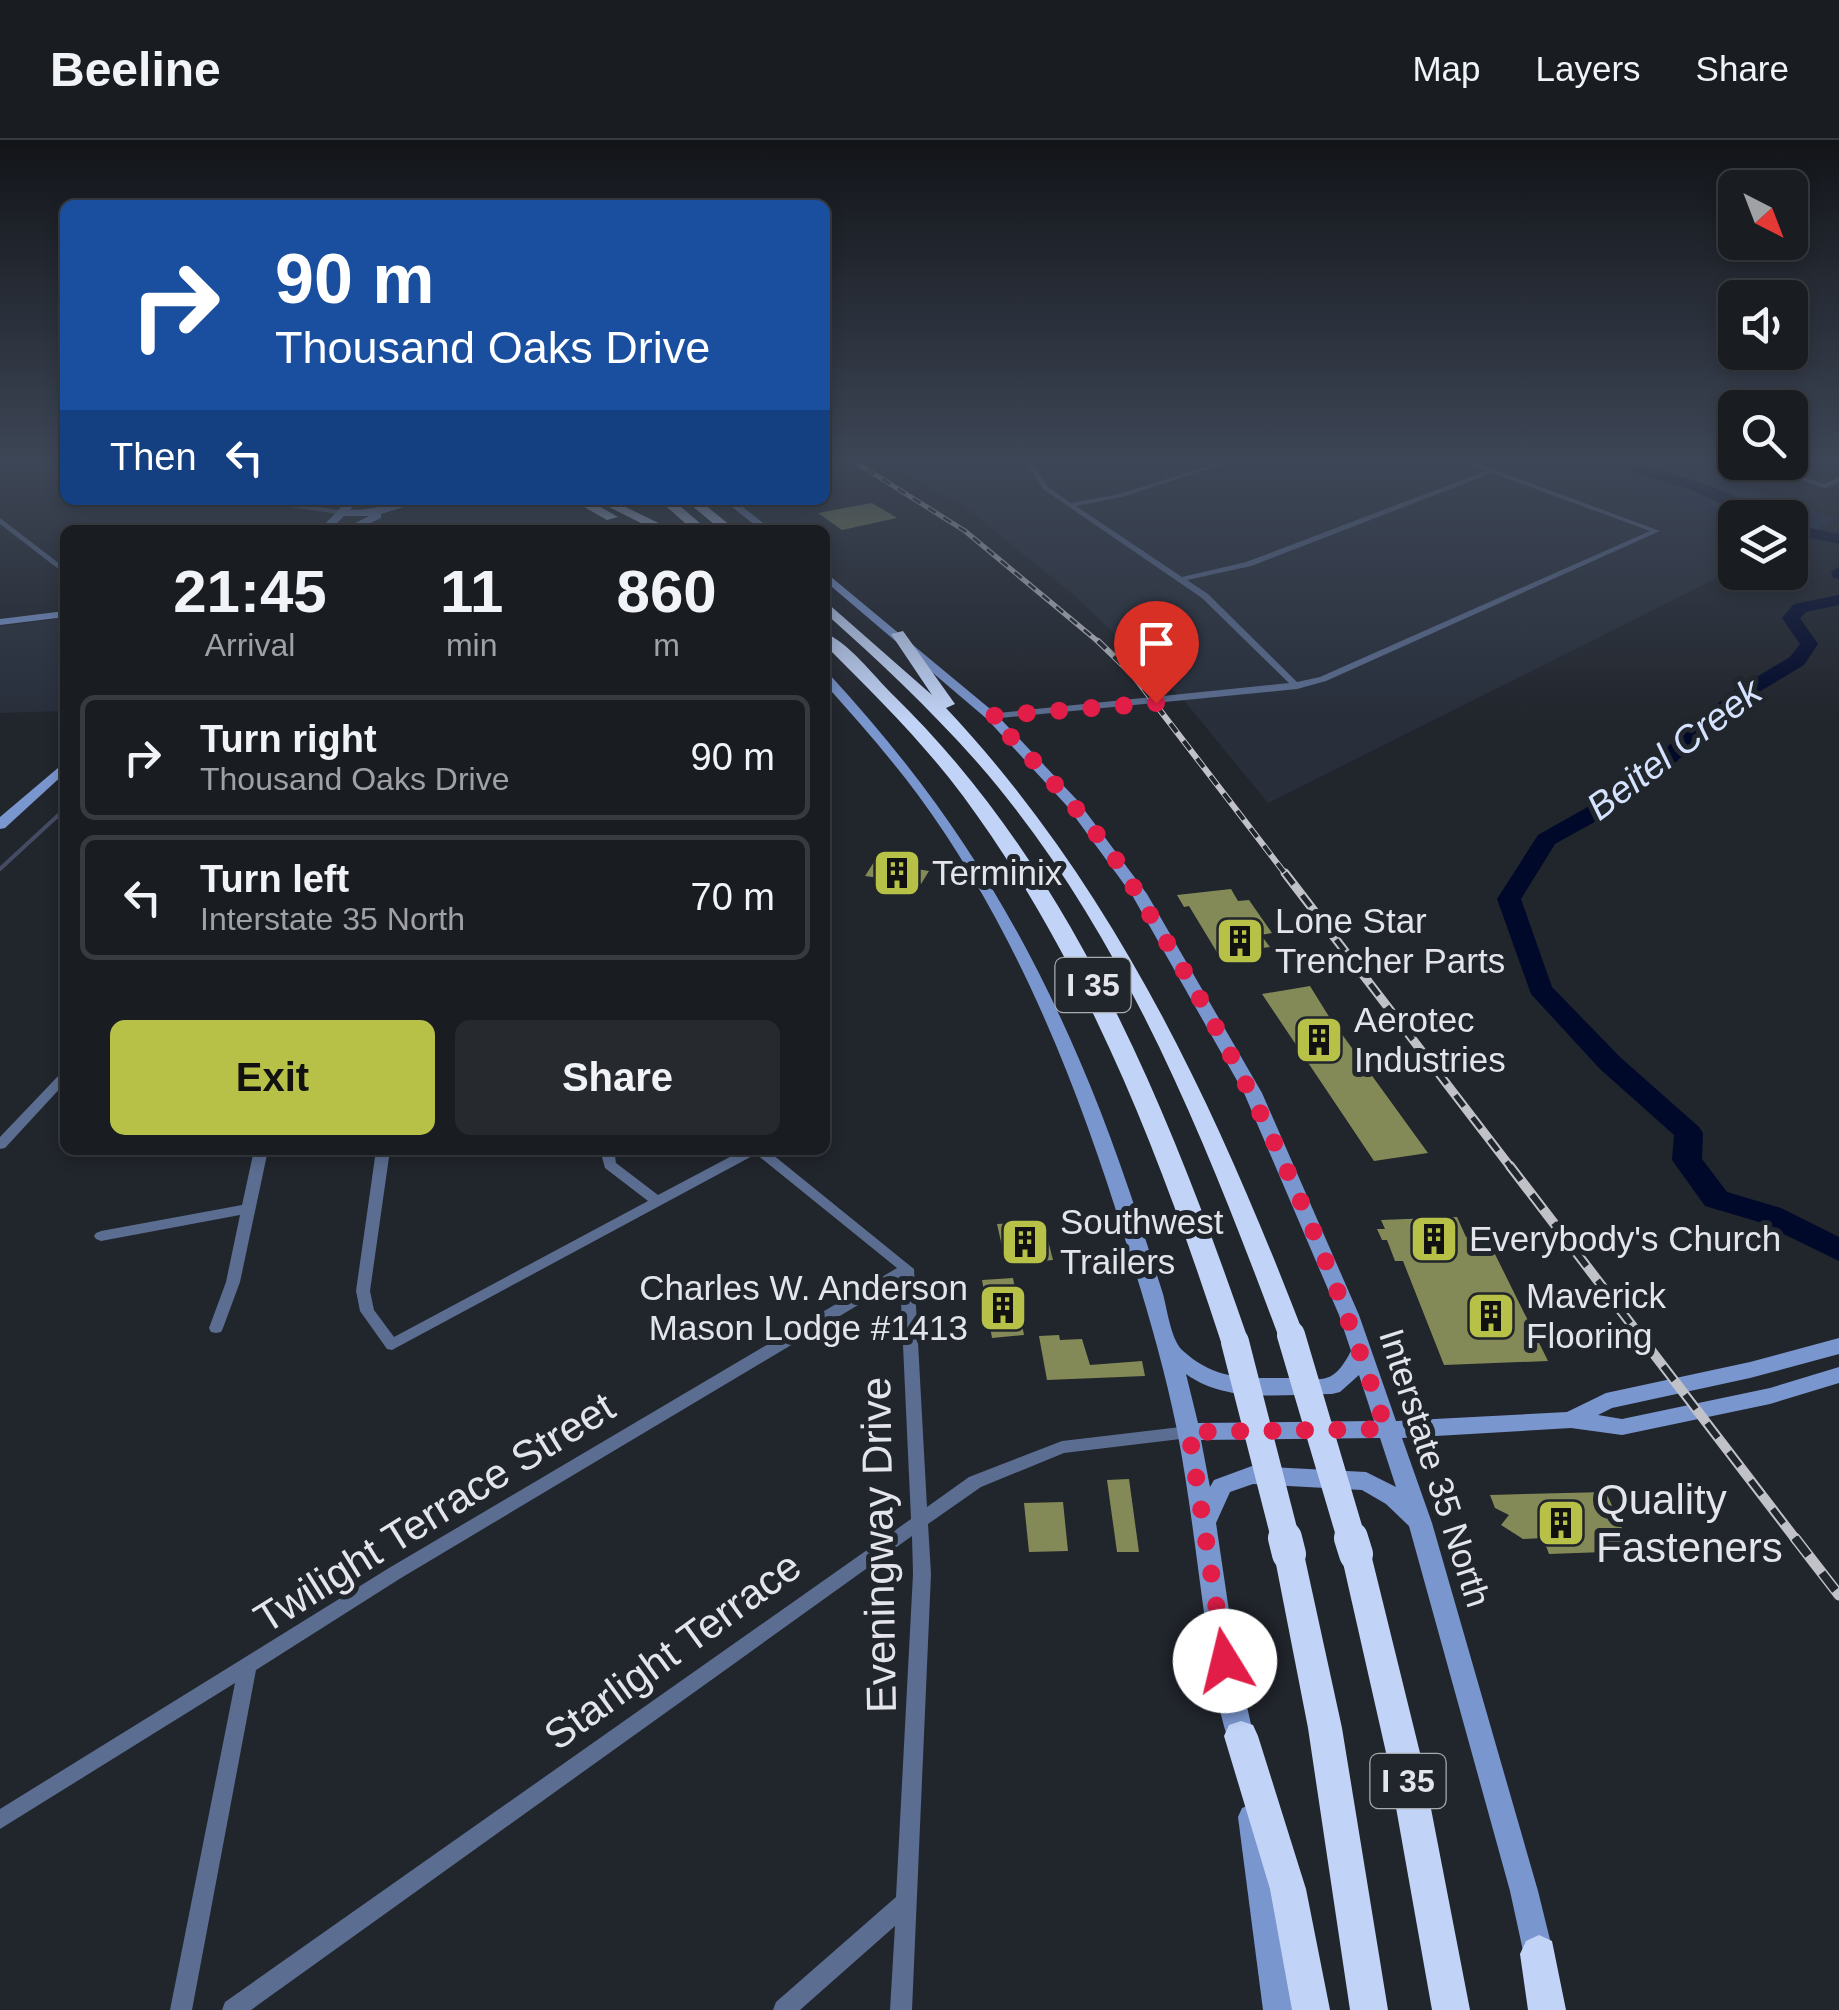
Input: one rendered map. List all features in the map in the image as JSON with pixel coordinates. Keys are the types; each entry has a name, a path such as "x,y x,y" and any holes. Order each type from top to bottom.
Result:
{"highway":[{"name":"I 35","path":"830,609 952,722 1038,824 1144,991 1232,1177 1292,1336 1356,1554 1404,1757 1451,2010"},
{"path":"898,634 946,698 952,722"},
{"name":"I 35","path":"830,642 920,732 968,790 1057,918 1122,1040 1167,1144 1234,1342 1290,1554 1325,1728 1369,2010"},
{"path":"1241,1736 1288,1888 1311,2010"},
{"path":"1538,1954 1550,2010"}],"main road":[{"name":"Interstate 35 North","path":"830,578 991,716 1072,803 1116,860 1253,1092 1299,1194 1361,1352 1420,1523 1538,1954"},
{"path":"0,622 60,615"},
{"path":"830,683 920,786 987,886 1058,1031 1119,1184 1170,1352 1189,1432 1230,1691 1241,1736 1278,2010"},
{"path":"0,825 60,771"},
{"path":"1571,1420 1606,1401 1839,1346"},
{"path":"1170,1352 1208,1379 1255,1386 1332,1386 1350,1372 1361,1352"},
{"path":"1189,1432 1386,1429 1571,1420 1622,1428 1770,1396 1839,1376"},
{"path":"1204,1524 1222,1486 1252,1476 1366,1481 1394,1497 1420,1523"}],"street":[{"path":"34,547 60,568"},
{"path":"1134,547 1206,596 1297,686"},
{"path":"1182,579 1236,569 1293,547"},
{"path":"991,716 1194,700 1297,686 1364,664 1620,547"},
{"path":"0,1144 60,1081"},
{"path":"216,1328 233,1282 260,1155"},
{"path":"382,1155 363,1291 367,1311 392,1344 746,1155"},
{"path":"608,1155 610,1165 658,1201"},
{"path":"762,1155 907,1269"},
{"path":"101,1236 246,1209"},
{"name":"Eveningway Drive","path":"901,2010 922,1574 907,1269"},
{"name":"Twilight Terrace Street","path":"0,1820 412,1563 907,1269"},
{"name":"Starlight Terrace","path":"232,2010 975,1482 1062,1447 1189,1432"},
{"path":"181,2010 248,1668"},
{"path":"784,2010 906,1902"}],"shaded area":[{"path":"1015,547 1718,547 1718,578 1268,803 1186,703 1076,597"},
{"path":"60,619 60,711 0,713 0,626"}],"building":[{"name":"Terminix","path":"874,862 929,871 921,884 865,876"},
{"path":"1231,889 1238,901 1249,900 1272,933 1261,935 1270,947 1218,954 1189,906 1184,907 1177,895"},
{"path":"1310,986 1428,1153 1374,1161 1262,994"},
{"name":"Maverick Flooring","path":"1457,1217 1466,1237 1486,1236 1548,1361 1444,1365 1403,1261 1395,1261 1387,1240 1382,1240 1377,1229 1385,1229 1381,1220"},
{"name":"Southwest Trailers","path":"1043,1221 1053,1260 1006,1264 997,1224"},
{"name":"Charles W. Anderson Mason Lodge #1413","path":"1013,1278 1024,1335 992,1338 982,1280"},
{"path":"1059,1335 1060,1340 1082,1339 1090,1365 1142,1361 1145,1376 1047,1380 1039,1336"},
{"path":"1129,1479 1139,1552 1117,1552 1107,1480"},
{"name":"Quality Fasteners","path":"1606,1492 1632,1551 1549,1554 1543,1538 1523,1539 1501,1525 1509,1515 1495,1508 1490,1495"},
{"path":"1063,1502 1068,1551 1029,1552 1024,1503"}],"waterway":[{"name":"Beitel Creek","path":"1839,600 1800,608 1791,618 1809,644 1797,661 1737,697 1624,796 1546,840 1509,899 1540,989 1610,1063 1689,1133 1687,1160 1716,1199 1770,1215 1839,1250"},
{"path":"0,869 60,814"}],"railway":[{"path":"985,547 1101,644"},
{"path":"1098,641 1133,675 1287,876"},
{"path":"1285,873 1512,1169"},
{"path":"1510,1166 1797,1541"},
{"path":"1795,1538 1839,1595"}],"place":[{"name":"Terminix","path":"897,873"},
{"name":"Lone Star Trencher Parts","path":"1240,941"},
{"name":"Aerotec Industries","path":"1319,1040"},
{"name":"Everybody's Church","path":"1434,1239"},
{"name":"Southwest Trailers","path":"1025,1242"},
{"name":"Charles W. Anderson Mason Lodge #1413","path":"1003,1308"},
{"name":"Maverick Flooring","path":"1491,1316"},
{"name":"Quality Fasteners","path":"1561,1523"}],"route":[{"path":"1156,703 991,716 1072,803 1116,860 1253,1092 1349,1315 1386,1429 1189,1432 1225,1661"}]}
